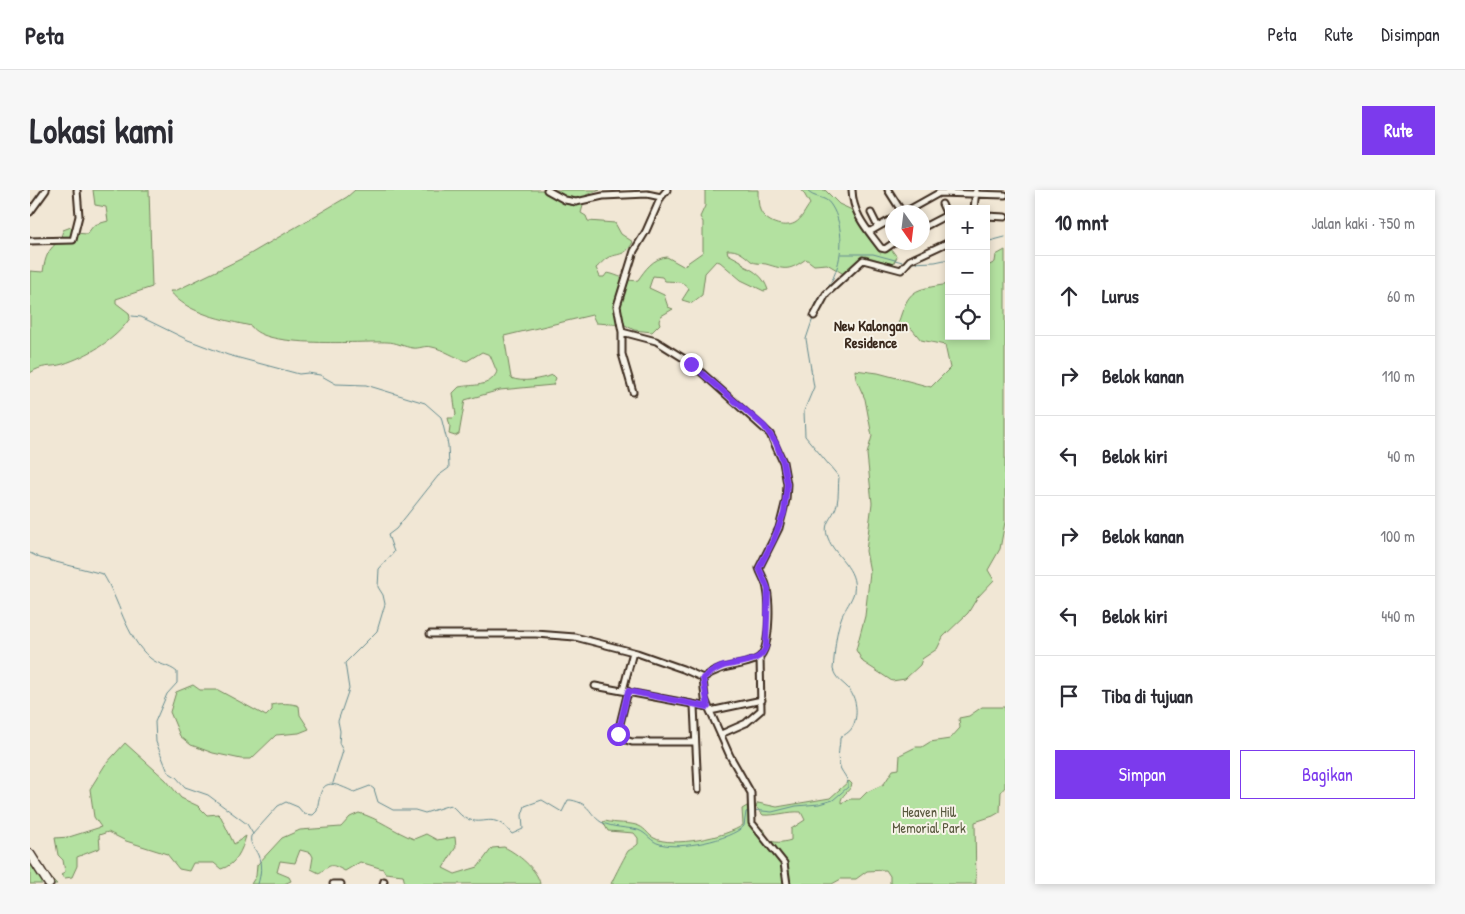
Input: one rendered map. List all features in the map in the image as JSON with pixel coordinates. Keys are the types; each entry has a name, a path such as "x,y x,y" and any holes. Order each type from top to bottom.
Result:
{"main road":[{"path":"30,854 49,884"}],"street":[{"path":"30,212 46,190"},
{"path":"30,241 73,240 80,214 78,190"},
{"path":"547,190 565,200 576,202 603,196 648,194 661,197"},
{"path":"633,392 622,354 622,332 617,306 634,251 646,231 661,197 667,190"},
{"path":"852,190 853,205 869,232 882,249 885,247"},
{"path":"890,191 899,205"},
{"path":"916,205 939,193 1005,195"},
{"path":"942,204 945,209"},
{"path":"870,213 878,226"},
{"path":"930,224 945,216"},
{"path":"990,216 1005,217"},
{"path":"869,232 885,222"},
{"path":"814,316 826,294 863,260 901,270 908,262 945,244"},
{"path":"622,332 649,338 691,364 764,426 776,443 786,473 786,500 779,528 760,562 760,572 768,589 767,641 765,651 760,657 720,668 703,678"},
{"path":"430,634 536,634 575,637 633,652 703,678"},
{"path":"633,652 619,736 632,742 695,742"},
{"path":"721,734 755,717 761,710 760,657"},
{"path":"703,678 709,709 730,756 748,784 751,793 754,826 784,864 787,884"},
{"path":"595,686 709,709 762,700"},
{"path":"694,706 698,790"},
{"path":"333,884 341,884"}],"green space":[{"path":"93,190 149,190 152,287 116,299 116,303 129,313 130,318 109,340 91,352 72,361 39,368 30,373 30,271 43,272 48,254 60,241 63,230 71,227 76,233 87,234 94,225 108,221 106,207 95,205"},
{"path":"355,190 600,190 586,195 581,213 586,216 588,221 615,223 621,234 633,242 626,251 607,258 596,268 600,277 604,277 607,273 634,281 638,280 650,265 662,258 667,257 683,266 703,252 703,222 700,217 705,206 705,190 758,190 762,214 770,221 780,225 790,225 802,217 810,204 802,190 825,190 839,204 852,210 860,226 880,253 892,250 897,257 893,264 865,256 847,276 827,264 814,265 806,259 795,266 783,268 754,263 738,251 727,250 728,254 759,275 768,290 764,291 741,280 720,262 716,261 705,273 702,295 692,303 682,300 689,289 684,284 665,281 662,277 653,276 649,288 664,295 668,307 673,309 661,316 660,324 652,332 634,330 625,325 596,323 592,315 504,336 511,378 526,380 553,375 556,378 553,385 500,390 465,400 459,434 455,436 449,434 448,418 453,418 456,415 453,393 459,387 485,383 494,377 497,372 490,355 482,352 467,361 429,347 415,348 390,342 314,342 274,338 260,333 251,326 196,311 177,299 170,291 175,291 245,257 347,197"},
{"path":"1005,250 1005,522 1000,549 988,570 994,580 977,598 968,613 943,637 937,649 922,659 920,665 905,679 892,681 863,662 856,650 865,616 870,572 866,551 872,503 867,454 872,436 865,399 856,379 855,370 878,373 931,387 950,368 945,345 921,340 912,329 898,324 909,297 927,288 945,285 945,340 990,340 990,265 995,262 996,255"},
{"path":"193,685 200,690 218,690 266,716 272,710 272,705 293,704 299,706 300,715 309,729 299,733 276,735 251,759 241,759 213,753 191,745 180,736 170,712 176,692"},
{"name":"Heaven Hill Memorial Park","path":"982,707 1005,707 1005,787 1001,792 1000,812 975,822 976,884 890,884 890,876 886,870 867,871 856,879 841,879 832,884 611,884 628,851 638,844 638,838 634,833 608,831 603,822 605,821 639,826 652,837 662,841 699,840 725,834 743,825 742,809 747,806 751,821 765,831 767,840 784,842 791,840 791,829 805,820 801,812 763,815 756,807 758,803 777,807 830,798 849,781 852,784 842,798 841,803 850,799 860,799 867,792 884,784 893,770 899,769 900,755 930,742 950,739 960,728 959,718 969,716"},
{"path":"125,743 166,780 181,798 198,806 207,815 218,814 234,844 246,836 240,852 231,864 221,869 214,863 193,863 189,871 179,869 167,854 126,841 108,832 99,835 100,848 77,857 77,866 72,877 65,878 61,875 65,872 63,860 58,855 55,838 69,837 101,827 94,817 90,789 105,765"},
{"path":"359,813 414,839 426,834 437,840 455,837 456,847 443,868 455,874 478,867 492,848 504,847 526,862 535,873 540,884 405,884 403,875 385,873 383,869 360,862 345,871 331,866 319,873 311,869 313,857 311,853 300,850 295,863 280,861 277,872 289,877 291,881 284,884 251,884 256,876 257,865 282,838 300,830 341,827 350,817"},
{"path":"30,859 47,882 52,879 57,884 30,884"}],"waterway":[{"path":"806,190 829,202 836,213 841,242 836,272 816,304 813,314"},
{"path":"990,241 1005,237"},
{"path":"841,254 873,254 906,263"},
{"path":"910,263 945,260"},
{"path":"132,316 141,317 188,340 228,355 299,374 320,375 336,384 366,385 425,403 441,417 448,445 449,468 438,476 396,529 388,535 394,552 379,569 378,587 383,595 385,604 377,631 345,663 349,689 338,721 340,731 339,743 343,751 333,783"},
{"path":"753,810 772,812 796,806 819,804 833,800 848,787 847,780 838,761 838,755 840,738 852,728 856,718 856,707 850,691 837,677 833,669 838,629 842,616 853,595 854,584 853,576 831,545 826,533 827,524 837,504 839,477 805,436 804,411 814,387 806,339 813,318"},
{"path":"30,553 40,558 103,574 134,639 150,658 177,672 177,683 167,694 155,722 156,742 168,772 176,777 185,787 208,795 247,824 253,834"},
{"path":"258,884 260,862 252,844 251,836 278,806 286,802 298,807 304,814 313,815 317,811 320,794 326,785 331,784 354,792 370,786 374,789 378,802 393,810 415,810 425,813 450,805 465,818 472,821 488,820 499,822 512,834 523,829 522,815 525,806 542,800 562,812 568,800 571,800 586,806 601,822 638,830 657,843 669,846 692,845 728,836 744,826 746,812 749,811"}],"district":[{"name":"New Kalongan Residence","path":"871,334"}],"route":[{"path":"618,734 628,691 694,706 708,707 705,699 703,678 730,664 755,660 765,651 767,641 768,589 759,568 760,562 774,539 784,513 787,484 783,462 776,443 764,426 758,423 691,364"}]}
